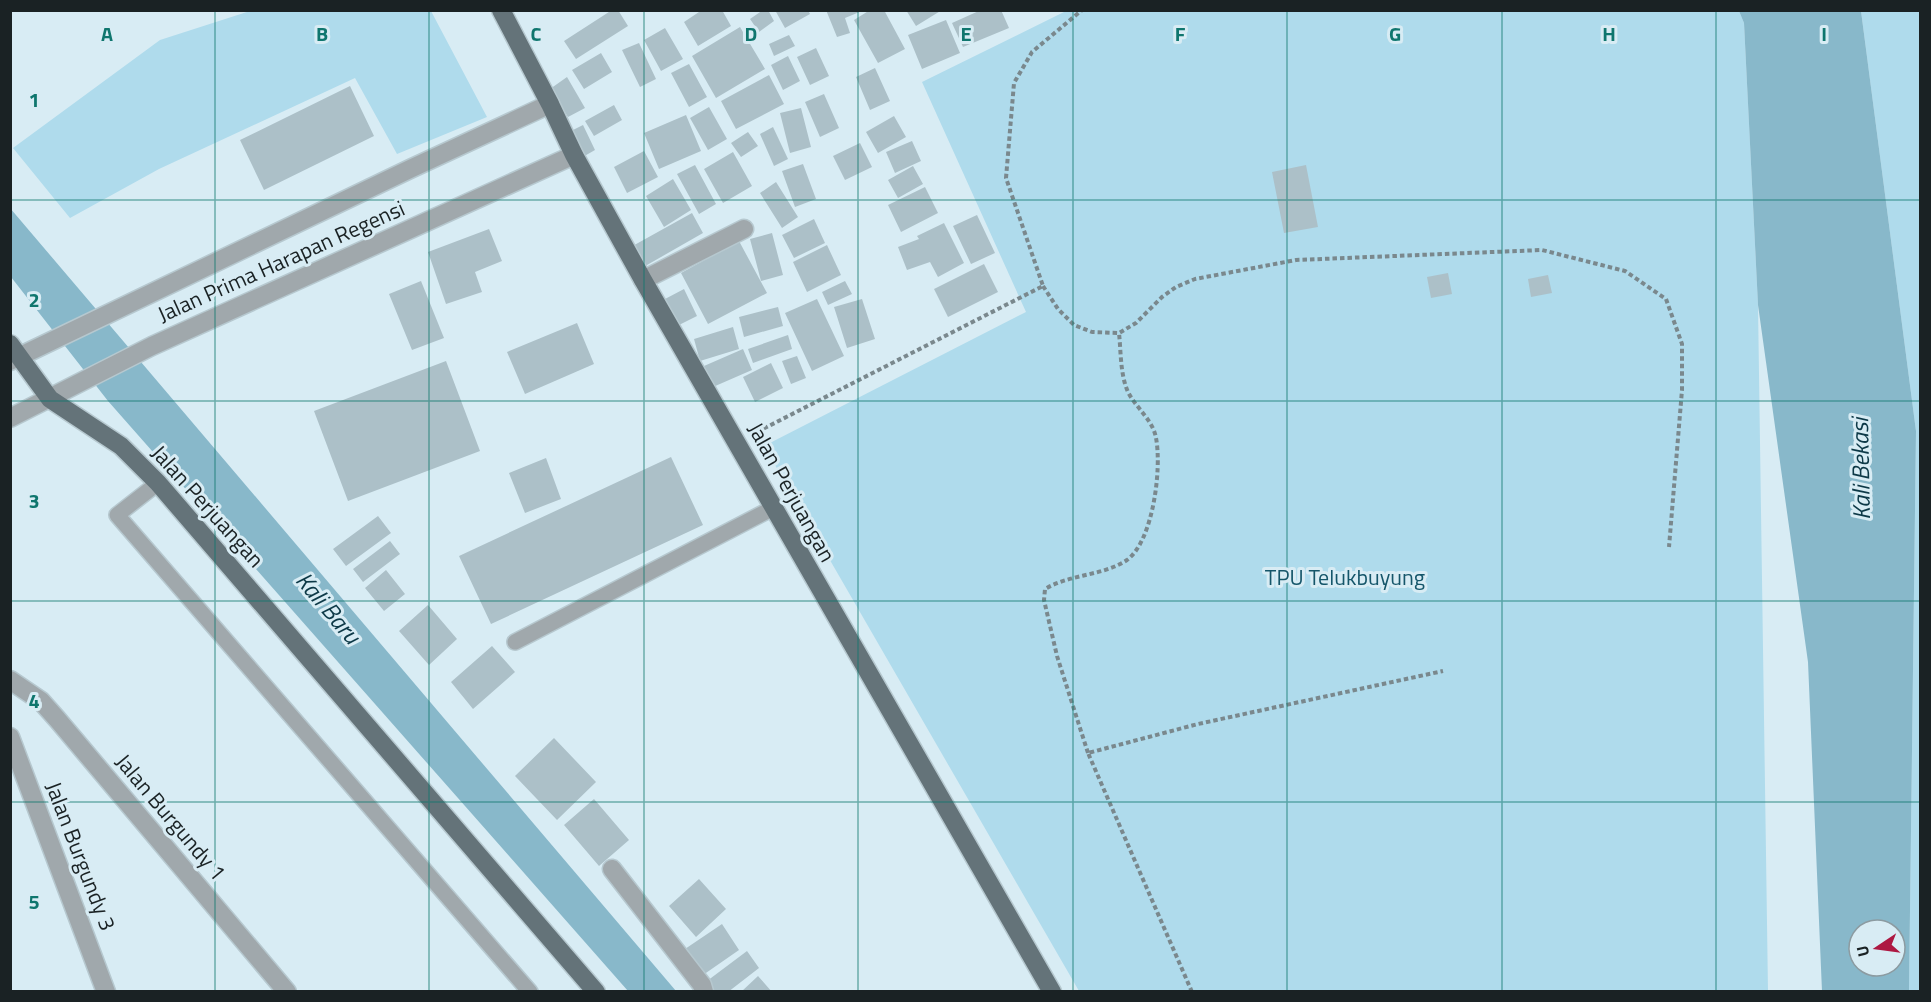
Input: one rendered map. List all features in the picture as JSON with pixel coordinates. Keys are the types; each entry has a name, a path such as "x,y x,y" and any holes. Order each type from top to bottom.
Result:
{"main road":[{"name":"Jalan Perjuangan","path":"501,10 574,155 643,280 1052,992"},
{"path":"14,354 50,399"},
{"name":"Jalan Perjuangan","path":"50,399 121,446 158,483 596,992"}],"street":[{"name":"Jalan Prima Harapan Regensi","path":"14,354 55,339 410,168 550,104"},
{"name":"Jalan Prima Harapan Regensi","path":"10,418 152,346 574,155"},
{"path":"643,280 744,230"},
{"name":"Jalan Burgundy 1","path":"10,680 41,701 287,992"},
{"name":"Jalan Burgundy 3","path":"10,737 106,992"},
{"path":"612,869 702,985 704,992"}],"lane":[{"path":"158,483 117,515 530,992"},
{"path":"515,642 773,508"}],"path":[{"path":"1082,10 1032,52 1014,84 1006,178 1043,286 1058,309 1074,325 1092,332 1119,333 1136,324 1162,297 1176,287 1196,279 1296,260 1542,250 1625,271 1666,299 1682,344 1682,390 1669,547"},
{"path":"737,442 1043,286"},
{"path":"1119,333 1127,389 1137,408 1149,421 1156,438 1157,473 1152,513 1138,549 1126,560 1103,570 1056,583 1045,589 1044,600 1057,656 1088,753 1192,992"},
{"path":"1088,753 1198,724 1443,671"}],"green space":[{"path":"250,11 431,11 487,117 397,154 355,78 159,169 70,218 13,148 160,40"},
{"name":"TPU Telukbuyung","path":"1066,11 1739,11 1744,23 1758,305 1768,991 1079,991 764,446 1026,312 922,82"},
{"path":"1861,11 1920,11 1920,991 1909,991 1916,431"}],"water":[{"name":"Kali Bekasi","path":"1739,11 1861,11 1916,431 1909,991 1822,991 1808,662 1758,305 1744,23"},
{"name":"Kali Baru","path":"10,208 676,991 628,991 108,401 11,277"}],"building":[{"path":"612,10 618,10 628,26 576,59 564,41"},
{"path":"702,10 722,10 731,26 698,46 684,22"},
{"path":"763,10 768,10 774,21 759,32 750,19"},
{"path":"775,10 808,10 810,14 785,28"},
{"path":"826,10 862,11 845,18 850,33 837,37"},
{"path":"870,10 884,10 905,49 878,63 854,20"},
{"path":"906,10 942,10 916,26"},
{"path":"981,10 1001,10 1009,28 963,47 952,23"},
{"path":"946,20 960,53 922,69 908,35"},
{"path":"740,27 765,69 716,98 692,56"},
{"path":"665,28 683,59 661,71 644,40"},
{"path":"789,35 795,46 774,56 769,44"},
{"path":"639,43 656,79 640,87 622,50"},
{"path":"816,48 829,76 810,85 797,57"},
{"path":"601,53 612,72 584,89 572,70"},
{"path":"788,56 800,81 783,90 771,65"},
{"path":"689,64 707,97 689,107 671,73"},
{"path":"875,68 890,101 870,110 856,77"},
{"path":"769,75 784,104 736,129 721,101"},
{"path":"567,77 585,108 568,117 550,89"},
{"path":"350,86 374,136 264,190 240,140"},
{"path":"824,94 839,128 820,137 805,102"},
{"path":"614,105 622,120 594,136 585,121"},
{"path":"709,107 727,139 708,150 690,118"},
{"path":"801,108 811,147 790,153 780,113"},
{"path":"686,115 701,151 659,169 644,133"},
{"path":"894,116 906,137 878,153 866,132"},
{"path":"583,125 595,150 581,158 567,133"},
{"path":"773,127 788,159 774,166 760,134"},
{"path":"748,132 758,146 741,157 731,143"},
{"path":"912,141 921,161 895,173 886,152"},
{"path":"860,143 872,167 845,180 833,156"},
{"path":"644,151 658,177 627,193 614,167"},
{"path":"733,152 752,186 723,203 704,169"},
{"path":"803,164 816,199 795,207 782,171"},
{"path":"695,165 716,204 699,214 677,174"},
{"path":"1306,165 1318,227 1284,233 1272,172"},
{"path":"913,166 923,184 898,198 888,180"},
{"path":"673,179 691,210 664,227 646,196"},
{"path":"776,182 798,217 782,228 760,193"},
{"path":"925,187 938,213 901,232 888,205"},
{"path":"692,213 703,233 640,269 629,248"},
{"path":"977,215 995,253 971,264 953,226"},
{"path":"814,219 825,243 794,258 782,235"},
{"path":"944,223 964,263 938,277 930,262 907,270 898,247 919,239 917,236"},
{"path":"489,229 502,261 475,272 482,292 446,304 428,252"},
{"path":"772,233 783,275 761,281 750,239"},
{"path":"739,241 767,293 708,324 681,273"},
{"path":"827,245 841,275 807,292 793,262"},
{"path":"984,264 998,292 948,317 934,289"},
{"path":"1448,273 1452,294 1431,298 1427,277"},
{"path":"1548,275 1552,293 1531,297 1528,279"},
{"path":"421,281 444,338 412,350 389,294"},
{"path":"845,281 852,294 828,305 822,292"},
{"path":"684,289 697,316 679,325 665,299"},
{"path":"817,299 844,356 812,371 785,313"},
{"path":"862,299 875,339 847,348 834,307"},
{"path":"778,307 783,326 744,337 739,317"},
{"path":"577,323 594,364 525,394 507,352"},
{"path":"733,327 739,349 700,361 694,339"},
{"path":"788,335 792,349 753,363 748,349"},
{"path":"743,349 752,370 713,387 704,366"},
{"path":"797,356 806,378 791,384 782,361"},
{"path":"446,361 480,451 348,501 314,411"},
{"path":"771,363 783,388 755,402 743,377"},
{"path":"671,457 703,525 491,624 459,556"},
{"path":"546,458 561,499 525,513 509,473"},
{"path":"378,516 391,533 346,566 333,549"},
{"path":"390,541 400,554 363,582 353,569"},
{"path":"386,570 405,594 384,611 365,588"},
{"path":"428,605 457,639 429,665 399,631"},
{"path":"492,646 515,672 473,709 451,682"},
{"path":"554,738 596,782 557,820 515,776"},
{"path":"594,799 629,840 599,866 564,825"},
{"path":"699,879 726,909 696,937 669,906"},
{"path":"722,924 739,950 703,975 685,949"},
{"path":"747,951 759,968 728,992 709,992 703,984"},
{"path":"758,976 772,992 741,992"}]}
